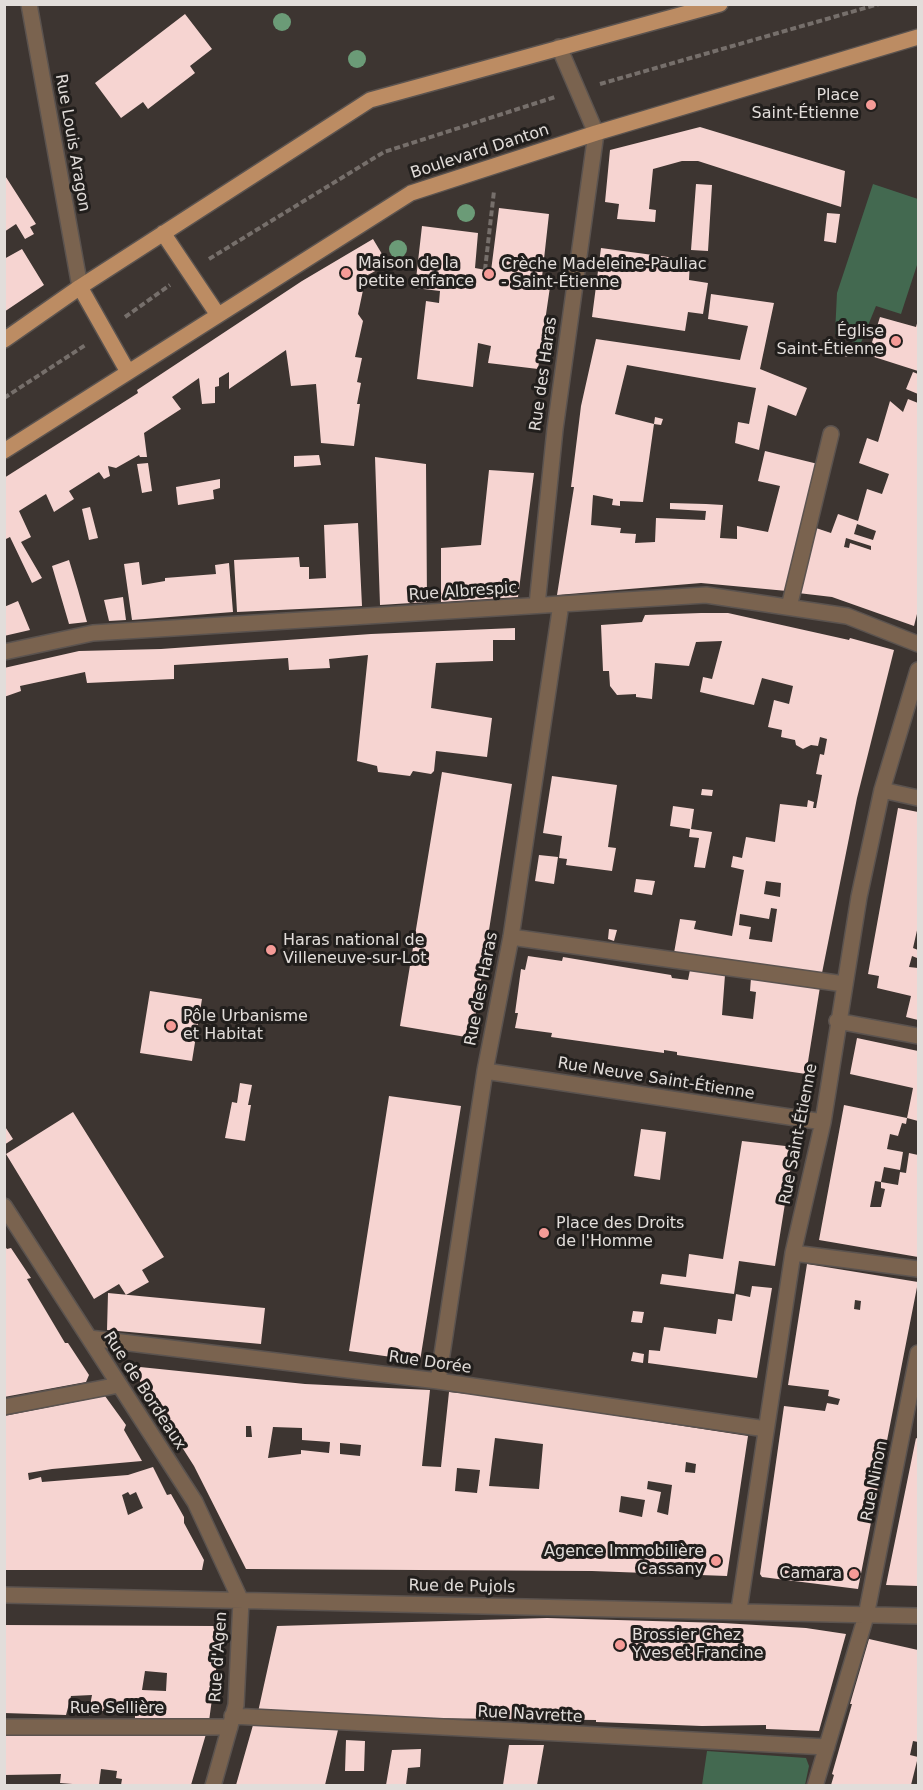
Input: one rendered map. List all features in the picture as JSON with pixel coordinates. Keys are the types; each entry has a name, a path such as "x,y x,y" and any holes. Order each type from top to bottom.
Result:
{"main road":[{"path":"4,340 80,287 370,100 720,4"},
{"name":"Boulevard Danton","path":"4,451 411,193 596,133 918,37"},
{"path":"163,233 218,315"},
{"path":"80,287 128,372"}],"street":[{"name":"Rue Louis Aragon","path":"29,4 80,287"},
{"path":"559,47 596,133"},
{"name":"Rue des Haras","path":"537,605 555,429 596,133"},
{"path":"789,607 831,434"},
{"name":"Rue Albrespic","path":"4,652 93,633 706,595 847,616 918,644"},
{"name":"Rue des Haras","path":"438,1381 485,1071 511,937 561,604"},
{"name":"Rue Saint-Étienne","path":"739,1610 793,1252 823,1122 837,1021 859,897 882,790 918,670"},
{"path":"882,790 918,798"},
{"path":"511,937 844,984"},
{"path":"837,1021 918,1036"},
{"name":"Rue Neuve Saint-Étienne","path":"485,1071 823,1122"},
{"name":"Rue de Bordeaux","path":"4,1206 195,1502 242,1601"},
{"path":"793,1252 918,1269"},
{"name":"Rue Dorée","path":"89,1338 438,1381 766,1429"},
{"name":"Rue Ninon","path":"815,1785 866,1616 918,1353"},
{"path":"4,1407 119,1385"},
{"name":"Rue de Pujols","path":"4,1595 739,1610 918,1616"},
{"name":"Rue d'Agen","path":"213,1785 236,1705 242,1601"},
{"name":"Rue Sellière","path":"4,1726 231,1722"},
{"name":"Rue Navrette","path":"231,1722 826,1747"}],"path":[{"path":"485,270 494,184"}],"green space":[{"path":"873,184 918,199 918,262 901,314 876,306 860,345 835,334 837,293"},
{"path":"707,1751 806,1758 809,1766 805,1785 702,1785"}],"building":[{"path":"185,14 212,49 190,66 195,73 148,109 143,102 121,118 95,83"},
{"path":"700,127 845,171 841,207 698,161 682,161 653,169 649,209 656,210 655,222 617,219 619,204 605,202 610,150"},
{"path":"4,174 36,224 30,227 34,234 25,239 16,224 4,232"},
{"path":"696,184 712,185 708,251 691,250"},
{"path":"499,208 549,214 541,286 550,287 538,369 488,363 491,346 478,343 473,387 417,379 426,301 439,303 440,291 415,288 422,226 478,233 475,268 491,271"},
{"path":"827,213 840,214 836,243 824,241"},
{"path":"373,239 388,264 366,276 358,314 363,321 355,357 362,358 357,382 361,383 354,446 321,443 316,384 291,386 286,350 229,389 229,372 219,378 219,386 215,387 215,403 202,404 199,378 172,397 181,409 144,433 147,457 139,455 116,468 108,466 110,476 104,479 99,472 69,491 74,499 54,512 46,494 19,511 31,537 21,542 42,578 32,583 10,537 4,540 4,478 138,393 137,390 302,281"},
{"path":"601,248 690,260 689,280 708,283 703,314 688,312 685,331 592,317"},
{"path":"22,249 44,285 4,312 4,259"},
{"path":"711,294 774,303 760,369 807,388 796,416 768,405 759,450 735,443 738,422 749,424 756,388 627,365 615,414 654,424 643,502 620,501 620,506 612,505 613,499 593,495 591,525 621,528 620,533 636,534 635,543 655,542 656,518 705,520 706,511 670,509 670,503 706,504 723,505 720,538 737,539 737,526 768,532 780,486 758,481 765,451 818,464 787,591 701,583 557,595 574,487 571,487 581,406 596,339 740,360 748,326 708,319"},
{"name":"Église Saint-Étienne","path":"880,317 916,327 918,320 918,371 868,355"},
{"path":"843,346 850,349 847,357 840,354"},
{"path":"913,372 918,374 918,394 906,389"},
{"path":"908,399 918,403 918,610 914,626 832,597 798,593 816,528 831,533 838,514 858,521 867,489 882,494 889,474 859,463 867,438 878,442 890,401 903,412","holes":["857,524 876,531 873,540 854,534","846,538 871,546 871,550 850,543 849,548 844,547"]},
{"path":"655,417 663,419 661,425 654,424"},
{"path":"319,455 321,465 294,467 294,456"},
{"path":"375,457 426,464 427,602 380,605"},
{"path":"148,463 152,491 142,493 137,464"},
{"path":"489,470 534,473 518,597 441,602 441,548 481,545"},
{"path":"220,479 220,488 213,490 214,499 178,505 176,487"},
{"path":"90,507 98,538 89,540 82,509"},
{"path":"358,523 362,606 237,612 234,560 299,557 300,567 309,567 309,579 326,578 324,525"},
{"path":"69,560 87,622 69,624 52,566"},
{"path":"139,562 142,585 165,581 165,578 216,574 215,565 229,563 233,612 132,620 124,564"},
{"path":"123,597 126,620 109,621 104,600"},
{"path":"18,601 30,630 4,636 4,607"},
{"path":"728,613 849,640 850,638 894,650 857,798 822,973 674,953 680,919 696,921 694,929 732,936 744,870 731,867 733,856 742,858 746,837 775,842 780,804 807,807 808,800 814,802 813,808 816,808 822,775 816,774 820,754 824,755 827,739 820,737 818,746 811,745 803,749 796,745 795,740 781,737 782,730 768,727 774,700 789,704 793,686 762,678 754,705 700,692 703,677 712,679 722,641 696,642 689,666 655,663 652,699 636,697 636,694 617,695 610,686 609,671 603,671 601,625 642,622 645,615","holes":["766,881 781,883 780,897 764,894","771,908 777,909 772,942 749,939 751,927 739,925 740,914 769,919"]},
{"path":"515,628 515,640 493,640 493,661 436,663 431,708 492,718 487,757 436,751 434,771 431,774 413,771 410,776 378,772 377,766 357,761 368,655 329,659 330,668 289,670 288,658 174,665 174,679 87,683 85,672 20,686 21,691 4,697 4,668 79,651 161,649 371,634"},
{"path":"442,772 512,784 472,1038 400,1026"},
{"path":"552,776 617,785 608,847 616,848 612,871 566,865 567,859 559,858 562,836 543,833"},
{"path":"702,789 713,790 712,796 701,795"},
{"path":"673,806 694,809 691,829 712,832 705,868 694,867 699,838 689,837 690,829 670,826"},
{"path":"898,808 918,812 918,926 913,948 918,952 917,958 912,956 909,967 918,968 918,1020 906,1017 911,996 877,988 879,976 868,974"},
{"path":"539,855 558,857 554,884 535,881"},
{"path":"636,879 655,881 652,895 634,892"},
{"path":"609,929 617,930 614,941 608,939"},
{"path":"528,956 562,961 563,957 671,975 672,978 688,980 690,970 725,975 722,1015 753,1019 756,992 750,991 751,978 820,987 806,1074 677,1055 677,1052 664,1050 664,1053 551,1037 552,1033 515,1028 521,969 525,970"},
{"name":"Pôle Urbanisme et Habitat","path":"150,991 202,999 192,1061 140,1053"},
{"path":"857,1038 918,1051 918,1121 907,1118 913,1088 850,1074"},
{"path":"240,1083 252,1085 245,1141 225,1138 232,1102 237,1103"},
{"path":"389,1096 461,1106 420,1361 349,1351"},
{"path":"844,1105 907,1118 906,1124 902,1123 898,1136 890,1134 887,1149 903,1152 900,1170 884,1167 881,1182 898,1185 900,1172 906,1173 909,1153 918,1155 918,1257 819,1240","holes":["875,1181 881,1182 881,1188 885,1189 881,1207 870,1207"]},
{"path":"73,1112 164,1257 142,1270 149,1282 126,1295 119,1284 94,1299 6,1154"},
{"path":"4,1125 13,1139 4,1145"},
{"path":"641,1129 666,1132 660,1180 634,1176"},
{"path":"742,1141 794,1147 775,1266 739,1261 734,1294 660,1284 662,1274 686,1277 689,1254 723,1259"},
{"path":"4,1245 7,1249 11,1248 31,1278 27,1279 65,1343 68,1343 89,1375 86,1382 4,1397"},
{"path":"807,1264 918,1282 858,1589 762,1577 760,1574 784,1406 825,1411 827,1403 838,1405 840,1399 828,1396 829,1390 788,1385","holes":["855,1300 861,1301 860,1310 854,1309"]},
{"path":"752,1286 772,1288 757,1378 648,1363 649,1350 660,1351 664,1327 716,1334 718,1319 732,1321 736,1294 750,1297"},
{"path":"108,1293 265,1308 261,1344 107,1330"},
{"path":"633,1311 644,1312 642,1323 631,1322"},
{"path":"633,1352 644,1354 643,1363 631,1361"},
{"path":"140,1367 305,1384 430,1390 422,1466 441,1467 449,1392 489,1396 748,1436 727,1576 592,1571 246,1569 194,1466 136,1375","holes":["246,1426 251,1426 252,1437 246,1437","273,1427 302,1428 302,1440 330,1442 329,1453 301,1450 301,1454 268,1458","495,1438 543,1444 539,1489 489,1486","340,1443 361,1445 360,1456 340,1454","686,1462 696,1464 695,1473 685,1472","457,1468 480,1470 477,1493 455,1491","648,1481 672,1485 668,1515 657,1512 661,1492 647,1489","621,1496 645,1500 642,1517 619,1512"]},
{"path":"105,1396 126,1425 124,1430 142,1461 28,1473 29,1480 41,1477 42,1482 128,1475 153,1467 167,1495 171,1494 184,1517 184,1523 204,1560 202,1570 4,1570 4,1416","holes":["128,1492 130,1495 136,1492 143,1508 128,1515 122,1495"]},
{"path":"916,1438 918,1439 918,1586 886,1585"},
{"path":"547,1618 723,1623 806,1628 846,1634 819,1731 766,1729 766,1725 702,1726 596,1722 596,1720 420,1718 258,1712 277,1626"},
{"path":"4,1625 214,1626 221,1633 209,1721 135,1718 135,1713 91,1710 88,1716 92,1695 71,1696 66,1715 4,1713","holes":["145,1671 167,1673 166,1691 142,1690"]},
{"path":"869,1639 918,1650 918,1742 913,1741 910,1755 918,1757 911,1785 831,1785 852,1704 850,1704"},
{"path":"253,1725 338,1730 325,1785 236,1785"},
{"path":"4,1730 206,1734 191,1785 121,1785 122,1779 116,1778 117,1771 101,1769 99,1785 85,1785 60,1783 61,1774 4,1775"},
{"path":"346,1740 365,1741 364,1771 345,1771"},
{"path":"509,1745 544,1745 537,1785 503,1785"},
{"path":"421,1749 420,1767 408,1768 406,1785 386,1785 392,1750"}],"place":[{"name":"Place Saint-Étienne","path":"871,105"},
{"name":"Maison de la petite enfance","path":"346,273"},
{"name":"Crèche Madeleine-Pauliac - Saint-Étienne","path":"489,274"},
{"name":"Église Saint-Étienne","path":"896,341"},
{"name":"Haras national de Villeneuve-sur-Lot","path":"271,950"},
{"name":"Pôle Urbanisme et Habitat","path":"171,1026"},
{"name":"Place des Droits de l'Homme","path":"544,1233"},
{"name":"Agence Immobilière Cassany","path":"716,1561"},
{"name":"Camara","path":"854,1574"},
{"name":"Brossier Chez Yves et Francine","path":"620,1645"}]}
